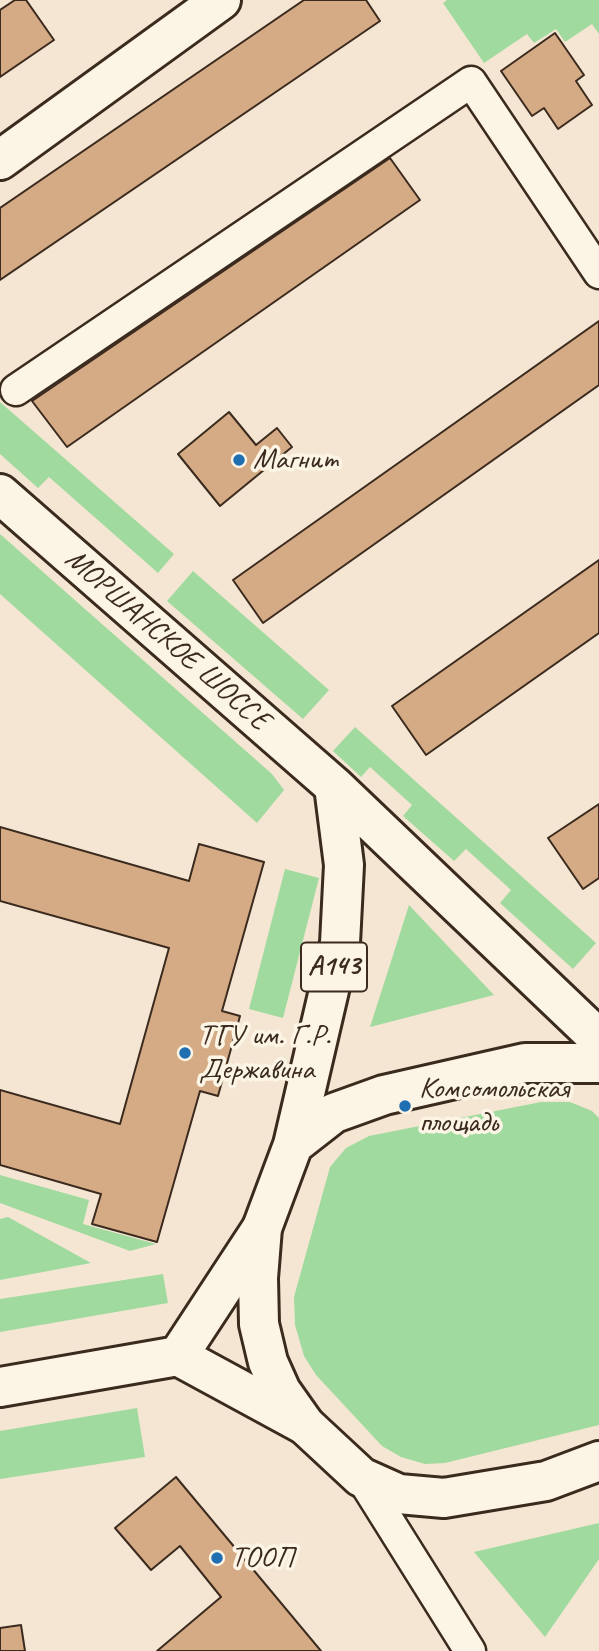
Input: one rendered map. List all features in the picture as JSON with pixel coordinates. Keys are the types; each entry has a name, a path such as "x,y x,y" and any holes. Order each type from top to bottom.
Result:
{"main road":[{"path":"0,160 222,0"},
{"name":"МОРШАНСКОЕ ШОССЕ","path":"0,494 334,786 599,1039"},
{"name":"А143","path":"293,1145 340,943 344,865 334,786"},
{"path":"178,1356 262,1228 293,1145 334,1113 384,1094 525,1063 599,1063"},
{"path":"262,1228 258,1278 259,1324 268,1362 281,1391 304,1425 361,1477 400,1494 444,1499 546,1481 599,1461"},
{"path":"0,1387 178,1356 304,1425"},
{"path":"546,1481 599,1482"}],"street":[{"path":"16,390 471,82 599,273"},
{"path":"361,1477 471,1651"}],"green space":[{"path":"447,0 599,0 599,34 592,24 565,42 556,29 534,43 527,34 484,63 443,3"},
{"path":"0,402 174,554 158,573 49,477 38,488 0,454"},
{"path":"0,534 272,774 284,790 257,823 0,594"},
{"path":"193,571 329,690 303,719 167,601"},
{"path":"355,727 596,943 573,969 500,903 511,890 466,849 454,861 403,816 412,805 370,767 361,777 333,751"},
{"path":"285,869 319,878 283,1018 249,1009"},
{"path":"409,905 494,995 370,1027"},
{"path":"541,1102 570,1102 592,1111 599,1118 599,1425 445,1463 425,1464 401,1457 382,1446 316,1375 304,1356 295,1325 294,1297 330,1167 346,1148 369,1136"},
{"path":"0,1175 89,1200 83,1224 156,1244 130,1251 0,1203"},
{"path":"8,1217 91,1263 0,1280 0,1219"},
{"path":"163,1274 168,1303 0,1332 0,1299"},
{"path":"137,1408 145,1457 0,1479 0,1431"},
{"path":"599,1523 599,1559 545,1637 474,1552"}],"building":[{"path":"15,0 26,0 54,40 0,77 0,10"},
{"path":"304,0 366,0 380,21 0,280 0,208"},
{"path":"555,33 584,75 576,81 592,105 558,129 544,108 532,116 501,71"},
{"path":"390,158 420,200 67,447 32,401"},
{"path":"599,321 599,385 263,623 233,580"},
{"path":"229,412 256,445 277,428 292,447 220,506 178,454"},
{"path":"599,560 599,633 426,755 392,706"},
{"path":"599,804 599,878 583,889 548,838"},
{"name":"ТГУ им. Г.Р. Державина","path":"0,827 189,881 199,844 264,862 222,1011 240,1016 218,1096 200,1091 157,1242 92,1224 101,1194 0,1165 0,1090 120,1124 169,948 0,901"},
{"name":"ТООП","path":"176,1477 321,1651 157,1651 221,1597 180,1546 151,1570 115,1528"},
{"path":"21,1625 25,1651 0,1651 0,1628"}],"place":[{"name":"Магнит","path":"239,460"},
{"name":"ТГУ им. Г.Р. Державина","path":"185,1053"},
{"name":"Комсомольская площадь","path":"405,1106"},
{"name":"ТООП","path":"217,1558"}]}
